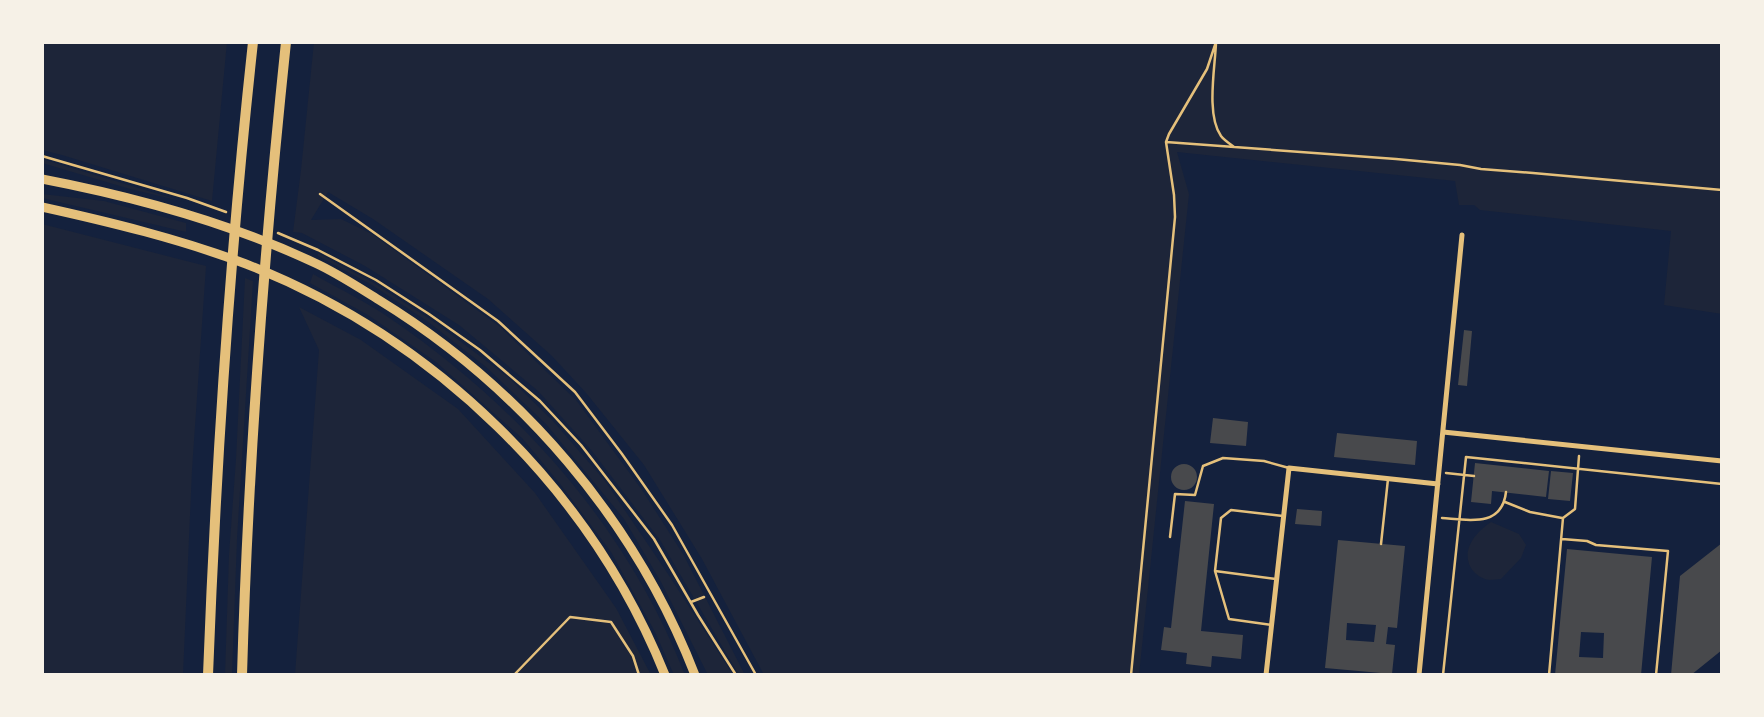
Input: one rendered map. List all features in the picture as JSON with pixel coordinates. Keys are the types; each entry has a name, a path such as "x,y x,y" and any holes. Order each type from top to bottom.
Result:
{"highway":[{"path":"208,675 220,428 253,42"},
{"path":"242,675 255,414 286,42"}],"main road":[{"path":"42,179 86,187 186,213 254,237 348,281 425,329 482,375 538,428 574,469 616,525 657,592 695,675"},
{"path":"42,207 183,243 246,264 352,315 420,360 493,421 538,469 601,554 644,628 665,675"}],"street":[{"path":"1419,675 1462,235"},
{"path":"1443,432 1722,461"},
{"path":"1266,675 1289,468 1438,484"}],"lane":[{"path":"320,194 498,321 575,392 673,526 756,675"},
{"path":"1170,537 1175,494 1195,495 1203,466 1223,458 1264,461 1289,468"},
{"path":"1381,544 1388,479"},
{"path":"1272,625 1229,619 1215,571 1221,518 1231,510 1284,516"},
{"path":"1215,571 1278,579"}],"path":[{"path":"1131,675 1175,217 1166,142 1207,69 1216,42"},
{"path":"1216,42 1212,102 1214,122 1222,137 1234,147"},
{"path":"1166,142 1396,159 1722,190"},
{"path":"42,156 187,198 237,216"},
{"path":"272,230 318,250"},
{"path":"1505,502 1530,512 1563,518 1575,509 1579,446"},
{"path":"1443,675 1465,457 1722,484"},
{"path":"1440,472 1474,476"},
{"path":"1435,517 1482,520 1491,517 1503,507 1506,492"},
{"path":"1549,675 1563,518"},
{"path":"1562,539 1587,541 1596,545 1668,551 1656,675"},
{"path":"691,602 711,594"},
{"path":"514,675 570,617 611,621 633,656 639,675"}],"shaded area":[{"path":"42,42 227,42 212,201 42,150"},
{"path":"314,42 1722,42 1722,314 1664,305 1671,231 1480,210 1474,205 1459,205 1455,181 1177,152 1189,194 1139,675 764,675 702,559 644,465 587,394 552,356 488,299 373,219 328,192 311,220 341,219 372,234 499,326 576,400 642,490 683,554 745,675 739,675 660,540 592,451 538,391 459,325 365,266 302,233 293,232"},
{"path":"42,159 185,202 42,163"},
{"path":"42,194 104,201 186,223 186,232 42,198"},
{"path":"42,224 206,266 192,470 183,675 42,675"},
{"path":"318,253 374,283 436,323 509,378 553,421 605,481 733,675 708,675 661,582 624,519 546,424 486,367 427,321 372,285 318,256"},
{"path":"313,274 382,313 438,354 483,391 526,432 565,475 601,521 633,570 661,621 685,675 674,675 655,632 611,552 522,438 436,362 368,315 310,283"},
{"path":"245,278 253,281 237,539 232,675 225,675 229,555"},
{"path":"299,307 361,340 458,409 535,493 616,608 651,675 295,675 319,350"},
{"path":"1491,522 1519,534 1526,545 1521,558 1501,579 1488,580 1473,571 1469,564 1468,551 1473,540"}],"building":[{"path":"1464,330 1472,331 1467,386 1458,385"},
{"path":"1213,418 1248,422 1246,446 1210,443"},
{"path":"1337,433 1417,441 1415,465 1334,457"},
{"path":"1475,463 1549,471 1546,497 1492,491 1491,504 1471,502"},
{"path":"1184,464 1193,468 1197,477 1193,486 1184,490 1175,486 1171,477 1175,468"},
{"path":"1551,471 1573,473 1570,501 1548,499"},
{"path":"1185,501 1214,504 1201,631 1243,635 1241,659 1212,656 1211,667 1186,664 1187,653 1161,650 1164,627 1171,628"},
{"path":"1297,509 1322,511 1321,526 1295,524"},
{"path":"1338,540 1405,546 1397,628 1388,627 1386,644 1395,645 1392,674 1325,668","holes":["1347,623 1376,625 1374,642 1346,640"]},
{"path":"1722,543 1722,650 1691,675 1671,675 1680,576"},
{"path":"1567,549 1652,557 1641,675 1555,675","holes":["1581,632 1604,633 1603,658 1579,657"]}]}
